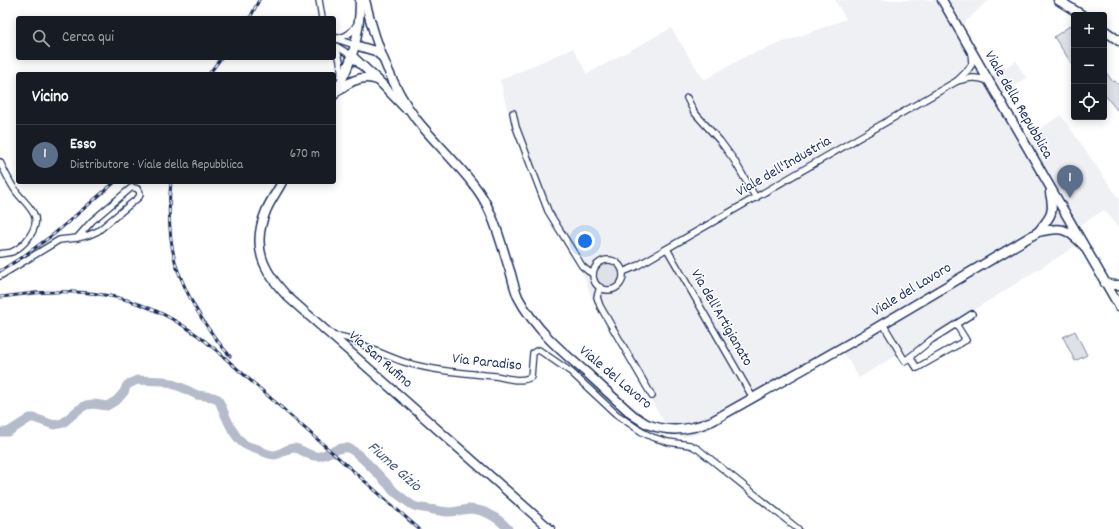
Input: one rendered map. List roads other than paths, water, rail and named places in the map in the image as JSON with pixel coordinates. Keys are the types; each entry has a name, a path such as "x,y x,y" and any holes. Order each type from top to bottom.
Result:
{"street":[{"path":"319,0 322,16"},
{"path":"336,91 349,65 355,45 360,0"},
{"name":"Viale del Lavoro","path":"365,0 371,24 383,58 397,88 416,118"},
{"name":"Viale della Repubblica","path":"942,0 1105,283 1118,302"},
{"path":"1058,0 1077,12"},
{"path":"336,38 342,38 348,35 355,28 359,18"},
{"path":"1107,30 1119,36"},
{"path":"1107,31 1119,41"},
{"path":"336,39 375,51 383,58"},
{"path":"336,46 352,56"},
{"path":"336,49 341,61 342,75 340,83"},
{"path":"968,70 972,64 971,52"},
{"name":"Viale del Lavoro","path":"352,56 416,118 480,193 494,224 518,295 533,320 556,347 634,416 647,424 674,430 695,427 712,421 883,324 1038,232"},
{"path":"968,70 981,68"},
{"name":"Viale dell'Industria","path":"970,78 977,74 981,68"},
{"name":"Viale dell'Industria","path":"623,272 636,267 668,249 957,81 968,70"},
{"path":"336,93 344,86 359,78 370,78 379,81"},
{"name":"Viale dell'Industria","path":"957,81 970,78 980,78 988,81"},
{"path":"686,98 694,112 720,141 734,160 756,198"},
{"path":"513,112 516,126 548,211 582,266 593,274"},
{"path":"0,162 13,188 32,211 35,219 34,228 29,237 19,247 12,252 0,254"},
{"name":"Via San Rufino","path":"281,184 266,210 260,231 260,253 268,273 279,288 331,336 550,529"},
{"path":"1038,232 1052,212 1052,202 1048,184"},
{"path":"0,276 59,240 77,238 94,233 104,227 139,197 140,191 134,187 131,188 92,221 77,238"},
{"path":"1048,219 1055,215 1066,214 1065,219 1052,229"},
{"path":"1038,232 1052,229 1063,229 1071,233 1083,245"},
{"name":"Via dell'Artigianato","path":"668,249 753,398"},
{"path":"607,260 617,263 623,272 621,282 610,290 600,287 596,283 593,274 598,264 607,260"},
{"path":"1105,283 1119,285"},
{"path":"600,287 597,297 600,306 652,396"},
{"path":"1118,302 1119,290"},
{"path":"883,324 905,361 931,340 972,314"},
{"path":"910,357 918,368 966,340 956,324"},
{"name":"Via Paradiso","path":"331,336 349,338 386,355 423,367 468,374 496,376 512,380 528,379 531,377 533,352 539,350 571,372 616,414 642,432 668,442 690,444 698,449 798,529"},
{"path":"642,432 647,424"}],"waterway":[{"name":"Fiume Gizio","path":"0,432 8,432 30,418 54,425 63,423 86,405 94,404 107,406 117,400 124,392 127,385 137,380 164,381 197,395 218,399 235,435 247,446 272,455 294,448 313,456 320,456 334,450 348,448 358,454 395,492 414,506 447,512 468,509 479,510 495,517 508,529"}],"railway":[{"path":"251,16 259,0"},
{"path":"210,72 220,60"},
{"path":"0,271 54,234 113,184"},
{"path":"171,184 171,242 177,268 196,310 208,329 230,356"},
{"path":"0,297 48,292 100,294 142,305 180,323 216,350 419,529"}],"place":[{"name":"Esso","path":"1070,198"}]}
